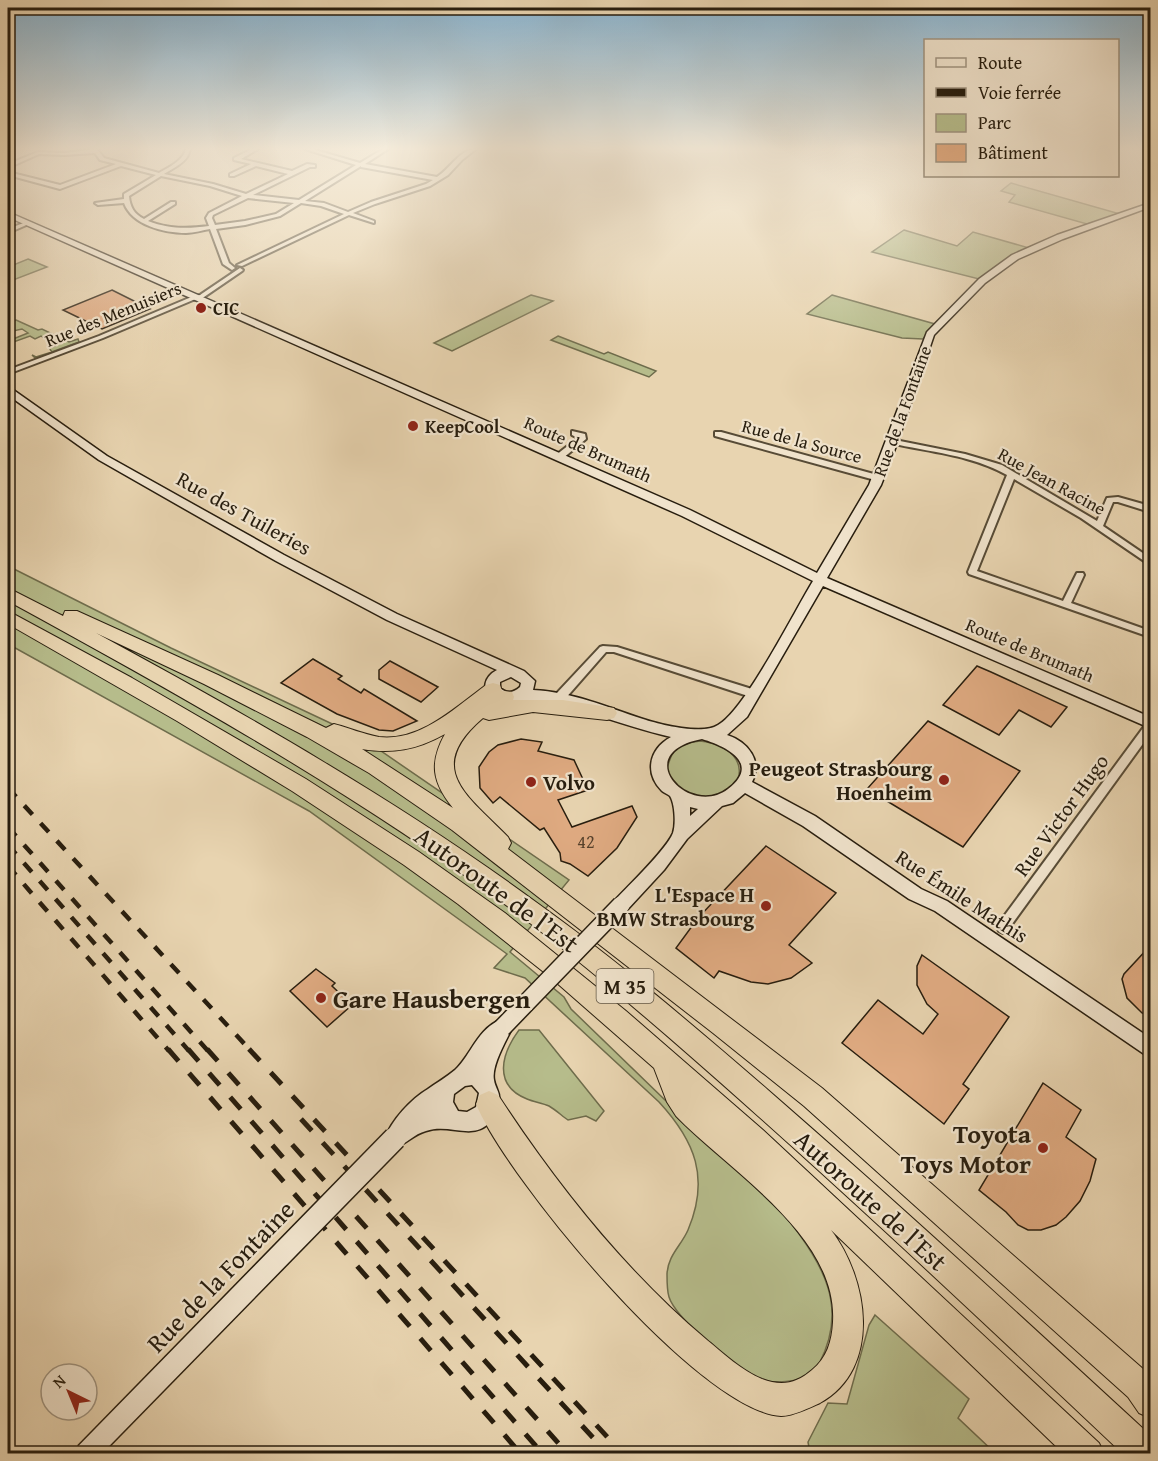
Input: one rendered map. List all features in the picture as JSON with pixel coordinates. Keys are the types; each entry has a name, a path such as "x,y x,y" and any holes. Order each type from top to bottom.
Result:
{"highway":[{"name":"Autoroute de l’Est","path":"8,594 290,749 425,835 533,912 600,964 778,1116 1146,1454"},
{"path":"36,609 62,611 247,698 347,750 401,783 453,819 758,1052 813,1097 1147,1394"},
{"name":"Autoroute de l’Est","path":"8,617 261,760 336,806 516,935 581,987 766,1150 1088,1454"},
{"path":"247,698 265,700 355,740 388,747 412,742 428,735 503,691"},
{"path":"503,691 458,730 448,746 444,760 448,785 465,807 551,894"},
{"path":"458,730 483,715 522,705 569,707 607,713"},
{"path":"486,1092 528,1164 609,1265 707,1361 737,1383 764,1396 781,1400 801,1395 826,1379 842,1352 848,1332 846,1290 837,1267 817,1235 799,1214 679,1099 663,1058"}],"street":[{"name":"Route de Brumath","path":"15,217 716,527 819,579 1150,725"},
{"path":"138,217 174,230 212,228 270,217"},
{"path":"145,221 151,217"},
{"path":"210,217 226,264 238,267"},
{"name":"Rue des Menuisiers","path":"8,372 202,296 226,280 238,267 342,217"},
{"path":"358,217 372,222"},
{"name":"Rue de la Fontaine","path":"741,751 742,713 751,693 878,478 930,334 982,281 1030,249 1117,217"},
{"path":"8,231 28,223"},
{"name":"Rue des Tuileries","path":"8,391 103,458 280,558 392,617 482,657 509,672 519,673 528,681 555,696 646,726 686,735"},
{"path":"559,457 582,439 582,436 575,433"},
{"name":"Rue de la Source","path":"718,434 878,478"},
{"name":"Rue Jean Racine","path":"893,441 974,458 1012,474 1099,526 1150,562"},
{"path":"1012,474 972,572 1150,634"},
{"path":"1099,526 1110,500 1118,499 1150,509"},
{"path":"1066,605 1080,575"},
{"path":"555,696 603,649 614,649 751,693"},
{"name":"Rue des Tuileries","path":"471,654 503,691 555,696"},
{"path":"509,672 500,674 503,691 527,689 528,681"},
{"name":"Rue de la Fontaine","path":"686,735 722,731 742,713"},
{"name":"Rue Victor Hugo","path":"1003,927 1150,725"},
{"path":"646,726 662,752"},
{"name":"Rue de la Fontaine","path":"86,1454 395,1138 432,1097 462,1076 481,1048 621,905 658,865 681,834 716,802 735,796 745,786 749,774 748,764 741,751 729,740 707,734"},
{"path":"686,735 672,741 662,752 659,765 661,776 677,794 693,801 716,802"},
{"name":"Rue Émile Mathis","path":"745,786 808,821 915,894 941,906 1150,1049"},
{"path":"677,794 682,807 681,834"},
{"name":"Rue de la Fontaine","path":"395,1138 422,1121 448,1117 454,1121 469,1123 481,1116 490,1053 502,1028"},
{"path":"462,1076 477,1077 486,1092"},
{"path":"445,1090 442,1104 448,1117"}],"green space":[{"path":"1063,217 1110,217 1087,224"},
{"path":"904,230 957,246 973,232 1029,248 979,279 872,252"},
{"path":"28,259 47,267 8,282 8,265 11,266"},
{"path":"531,295 553,301 452,351 434,343"},
{"path":"832,295 935,324 923,339 902,338 807,314"},
{"path":"16,320 69,342 78,339 79,342 52,352 49,348 55,346 41,336 35,339 30,336 8,344 8,341 28,333 22,329 8,332 8,324"},
{"path":"558,336 656,371 649,377 551,340"},
{"path":"8,566 171,648 362,738 569,880 510,952 564,997 571,1009 788,1219 801,1236 821,1270 832,1305 832,1324 828,1343 815,1370 791,1381 757,1381 736,1367 708,1343 674,1306 668,1292 668,1267 688,1230 695,1211 698,1177 690,1146 682,1131 659,1102 525,978 494,968 507,954 309,811 8,644"},
{"path":"700,741 721,746 733,756 739,767 738,779 732,789 721,797 706,799 689,795 675,787 666,773 670,759 680,746"},
{"path":"519,1030 539,1030 604,1111 596,1121 586,1116 568,1120 549,1106 527,1099 509,1086 503,1068 508,1049"},
{"path":"875,1315 969,1399 958,1418 995,1453 810,1453 808,1442 828,1403 847,1404 869,1325"}],"building":[{"path":"112,290 150,309 102,329 63,310"},
{"path":"313,659 342,676 338,679 361,693 364,689 417,721 393,731 379,730 337,714 281,683"},
{"path":"390,661 438,687 421,702 379,679 379,670"},
{"path":"977,666 1067,707 1051,727 1019,710 999,735 943,705"},
{"name":"Peugeot Strasbourg Hoenheim","path":"928,721 1020,771 963,847 867,789"},
{"name":"Volvo","path":"521,739 542,742 538,751 574,760 588,790 558,800 572,827 632,806 637,817 617,848 588,876 561,861 560,853 544,828 540,830 500,797 493,803 480,788 479,767 489,752 498,745"},
{"name":"L'Espace H BMW Strasbourg","path":"766,846 836,893 789,945 812,963 791,978 768,984 751,982 719,971 714,978 676,948 698,918"},
{"path":"1150,946 1150,1017 1142,1013 1127,998 1122,979"},
{"path":"922,955 1009,1017 963,1084 969,1089 944,1124 842,1043 878,1000 923,1034 938,1014 927,1004 917,985 917,966"},
{"name":"Gare Hausbergen","path":"316,969 335,983 332,986 352,1005 327,1027 290,991"},
{"name":"Toyota Toys Motor","path":"1043,1083 1081,1110 1066,1137 1096,1159 1090,1181 1080,1201 1066,1217 1056,1225 1041,1230 1028,1230 1018,1225 979,1190"}],"railway":[{"path":"8,788 251,1051"},
{"path":"8,827 208,1051"},
{"path":"8,845 189,1051"},
{"path":"8,866 169,1051"},
{"path":"168,1049 521,1454"},
{"path":"188,1049 543,1454"},
{"path":"207,1049 568,1454"},
{"path":"249,1049 623,1454"},
{"path":"301,1119 608,1454"}],"place":[{"name":"CIC","path":"201,308"},
{"name":"KeepCool","path":"413,426"},
{"name":"Peugeot Strasbourg Hoenheim","path":"944,780"},
{"name":"Volvo","path":"531,782"},
{"name":"L'Espace H BMW Strasbourg","path":"766,906"},
{"name":"Gare Hausbergen","path":"321,998"},
{"name":"Toyota Toys Motor","path":"1043,1148"}]}
